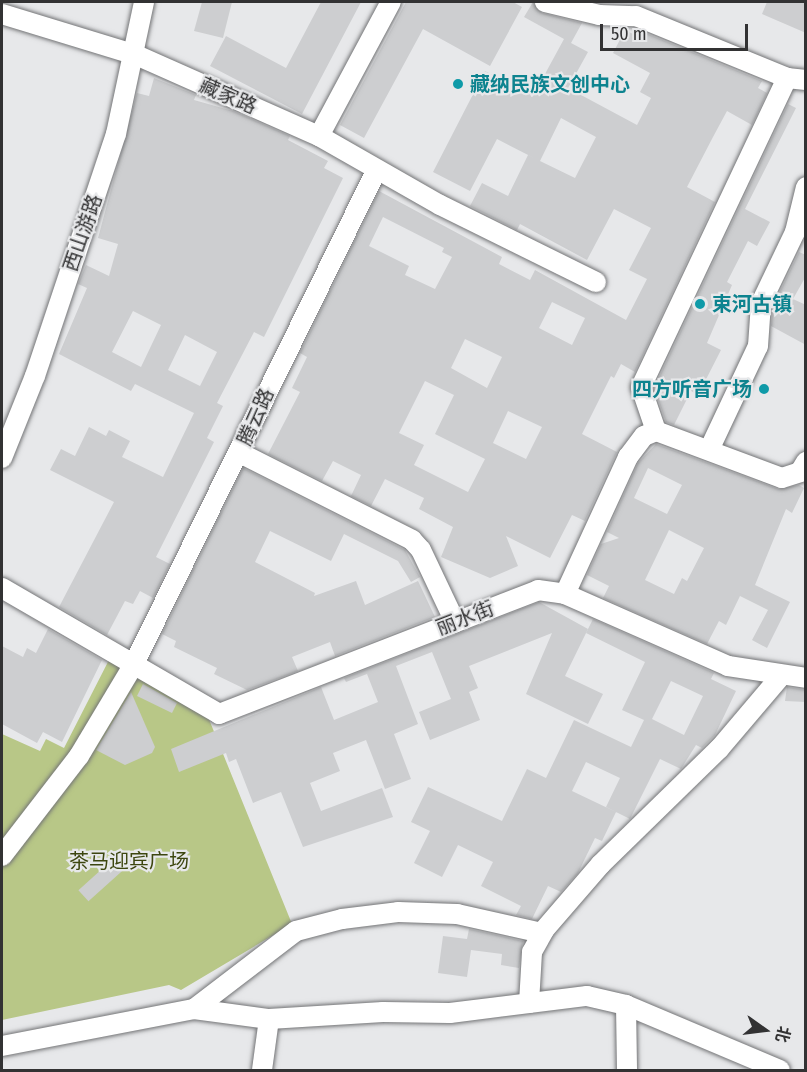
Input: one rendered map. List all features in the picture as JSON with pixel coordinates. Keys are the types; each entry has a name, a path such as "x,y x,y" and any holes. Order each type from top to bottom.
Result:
{"street":[{"name":"西山游路","path":"2,458 35,376 116,134 136,56 144,2"},
{"path":"319,136 391,2"},
{"path":"545,2 580,12 636,16 666,25 796,79 641,387 656,431"},
{"name":"藏家路","path":"2,14 52,27 136,56 319,136 440,205 596,282"},
{"name":"腾云路","path":"2,856 79,756 134,664 240,453 377,169"},
{"path":"709,450 758,346 761,303 795,232 806,187"},
{"path":"565,594 633,447 644,436 656,431 782,478 800,472 806,462"},
{"path":"240,453 412,540 421,550 455,622"},
{"path":"2,588 134,664"},
{"name":"丽水街","path":"134,664 219,714 538,590 565,594 728,666 780,677 806,678"},
{"path":"529,1003 532,952 542,933 601,864 719,749 780,677"},
{"path":"194,1009 296,931 342,919 436,913 487,919 542,933"},
{"path":"2,1046 194,1009 269,1019 383,1012 450,1013 587,996 626,1005 780,1071"},
{"path":"626,1005 627,1071"},
{"path":"262,1071 269,1019"}],"green space":[{"name":"茶马迎宾广场","path":"111,656 202,702 292,924 181,990 169,985 2,1020 2,734 40,751 46,739 64,748"}],"building":[{"path":"202,2 232,2 223,38 194,31"},
{"path":"321,2 361,2 302,114 210,66 226,36 286,68"},
{"path":"406,2 513,2 522,7 490,66 423,29 364,138 340,125"},
{"path":"533,2 542,13 582,23 571,43 588,52 568,88 637,125 651,98 640,92 650,73 613,53 625,30 635,35 638,30 762,81 758,88 767,93 752,125 727,111 687,187 715,202 635,372 621,364 614,378 611,376 582,434 617,452 585,521 572,515 550,558 506,536 518,566 490,578 441,557 453,527 419,509 424,498 385,479 371,506 351,496 361,475 333,461 322,481 268,454 300,392 292,388 307,357 300,353 379,191 502,257 499,264 530,280 535,270 626,320 647,279 629,270 651,228 614,209 587,260 520,224 517,230 470,206 482,183 508,196 528,155 534,158 497,139 470,191 433,172 485,71 533,96 564,39 524,17","holes":["561,118 596,137 575,178 540,161","383,217 444,248 442,252 452,257 435,289 405,275 409,266 369,246","552,302 585,318 572,345 539,328","465,339 502,357 487,388 451,368","425,381 454,395 435,434 485,459 468,492 414,465 424,445 399,433","508,411 542,427 526,459 493,443"]},
{"path":"767,2 806,2 806,33 762,14"},
{"path":"154,78 196,95 194,100 233,111 290,136 288,140 328,161 324,168 343,178 264,337 254,332 217,403 223,406 207,438 214,442 156,557 170,564 153,598 140,591 133,604 125,601 107,635 59,607 114,502 50,470 61,449 75,456 89,427 106,436 109,430 130,441 122,457 163,477 194,413 135,384 131,391 59,354 87,288 78,284 86,265 109,276 118,244 98,238 137,93 149,96","holes":["133,311 161,325 141,367 112,352","185,335 217,352 200,386 168,370"]},
{"path":"788,104 796,108 745,209 770,222 757,246 748,241 727,282 732,285 707,343 721,350 698,395 691,391 674,425 666,422 654,388"},
{"path":"799,252 806,255 806,276 793,299 806,305 806,345 771,326 773,306"},
{"path":"656,444 778,489 799,485 804,488 792,513 786,509 755,585 790,602 767,648 752,640 768,610 740,596 726,625 719,621 707,644 603,598 609,586 587,575 601,544 619,538 607,532 638,463","holes":["648,468 682,485 667,514 634,498","669,530 704,548 687,581 682,578 674,594 645,580"]},
{"path":"243,468 405,550 420,577 411,582 398,561 344,534 331,561 270,531 255,562 315,593 314,596 356,581 365,605 418,581 435,617 335,656 330,642 292,657 298,671 247,690 214,674 217,668 174,647 176,641 162,634"},
{"path":"539,602 588,629 565,676 603,694 588,724 526,694 552,633 469,666 478,688 469,692 480,720 430,740 419,712 451,699 432,652 396,666 418,724 394,734 411,779 385,789 366,740 333,753 340,771 310,783 321,811 382,788 393,817 303,847 281,792 253,803 236,759 229,762 226,753 179,772 171,749 321,687 334,720 378,702 367,674 346,682 344,678"},
{"path":"593,619 714,673 711,679 736,691 715,735 702,748 696,745 681,769 660,759 630,819 616,812 602,841 595,838 578,873 561,892 548,886 532,919 516,915 521,906 481,886 493,862 458,845 442,877 414,863 430,831 411,822 428,787 502,821 527,769 546,778 574,720 631,747 644,720 622,710 645,662 586,633","holes":["671,681 703,696 684,735 652,719","586,762 620,778 606,807 616,812 572,791"]},
{"path":"48,629 102,660 62,742 43,732 37,743 2,724 2,646 23,657 27,648 36,653"},
{"path":"143,684 177,703 172,713 137,696"},
{"path":"787,687 806,690 806,702 785,701"},
{"path":"131,692 155,747 152,753 125,765 96,750"},
{"path":"123,850 133,861 88,901 78,890"},
{"path":"469,929 523,941 519,968 501,965 502,954 471,950 467,977 438,973 443,936 467,939"}],"place":[{"name":"藏纳民族文创中心","path":"458,84"},
{"name":"束河古镇","path":"700,304"},
{"name":"四方听音广场","path":"764,389"}]}
